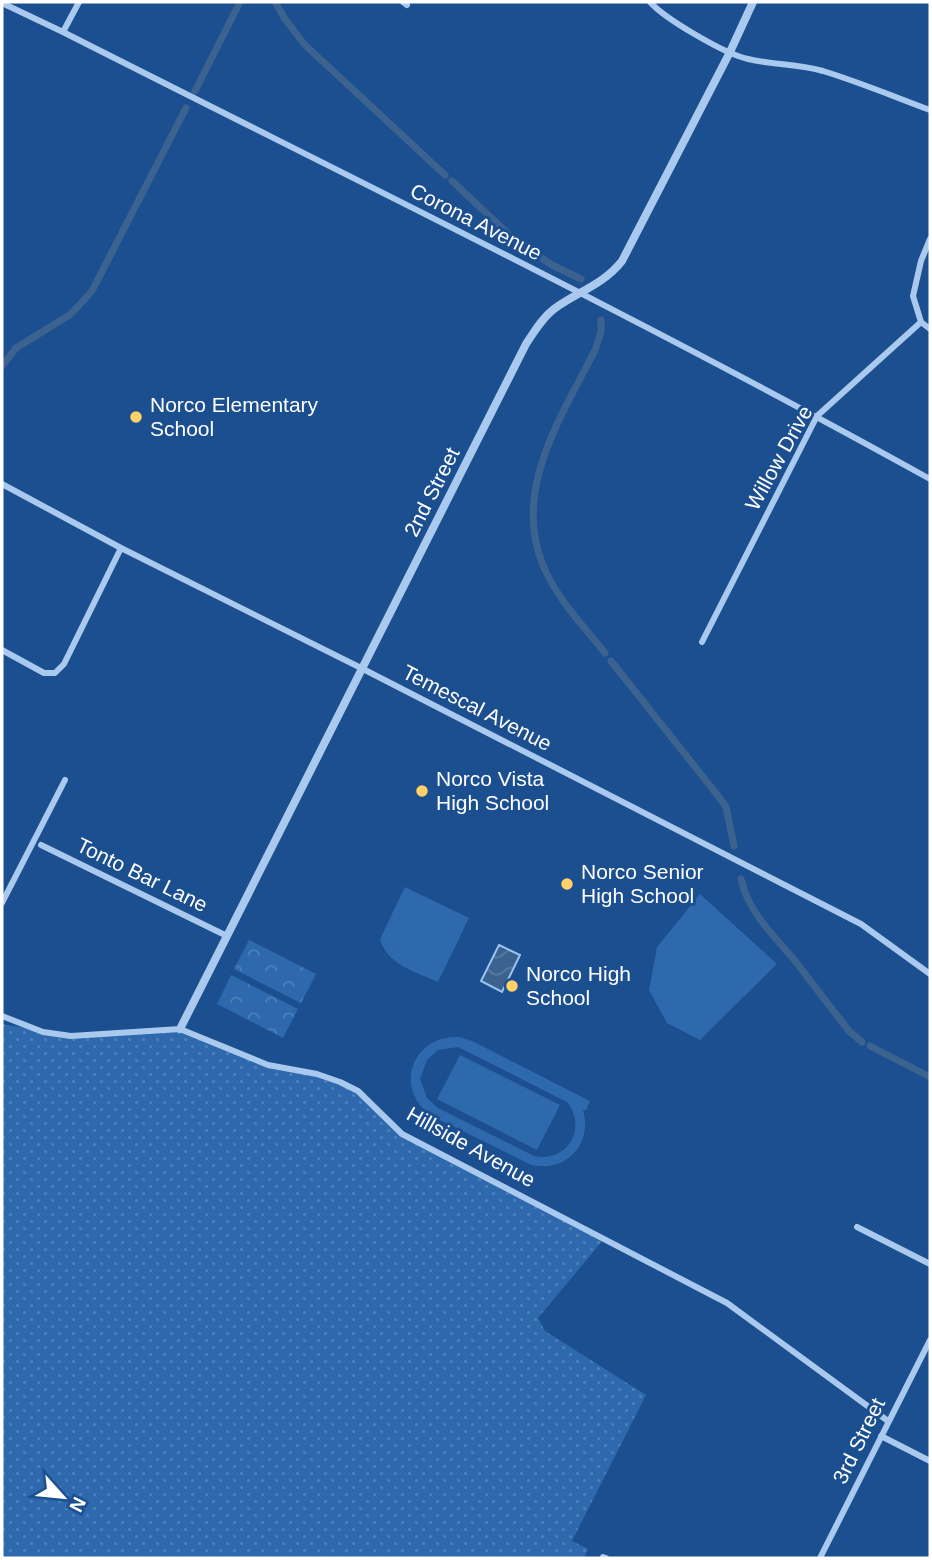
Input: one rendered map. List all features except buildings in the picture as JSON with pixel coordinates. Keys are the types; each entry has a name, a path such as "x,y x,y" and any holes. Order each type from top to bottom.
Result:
{"street":[{"path":"63,32 79,2"},
{"path":"650,2 677,23 748,59 797,65 825,72 930,110"},
{"name":"2nd Street","path":"180,1029 526,344 552,311 606,278 622,261 730,52 752,2"},
{"name":"Corona Avenue","path":"2,3 580,294 817,416 930,480"},
{"path":"930,239 921,261 914,296 921,322 930,329"},
{"name":"Willow Drive","path":"702,642 817,416 921,322"},
{"name":"Temescal Avenue","path":"2,485 861,924 930,974"},
{"path":"2,650 44,673 55,673 64,664 121,548"},
{"path":"2,903 65,780"},
{"name":"Tonto Bar Lane","path":"41,845 227,936"},
{"name":"Hillside Avenue","path":"2,1016 43,1032 71,1036 180,1029 268,1065 317,1074 358,1091 402,1134 727,1303 888,1421"},
{"path":"857,1227 930,1264"},
{"name":"3rd Street","path":"820,1558 930,1340"},
{"path":"881,1436 930,1461"}],"green space":[{"path":"405,887 469,918 438,982 395,961 383,948 380,939"},
{"path":"700,894 777,964 700,1040 667,1023 649,990 657,947"},
{"path":"249,940 316,974 301,1003 234,969"},
{"path":"231,975 298,1009 283,1038 217,1004"},
{"path":"2,1024 71,1036 180,1029 268,1065 317,1074 358,1091 402,1134 604,1239 538,1318 545,1331 646,1395 572,1541 588,1549 584,1558 2,1558"},
{"path":"459,1037 472,1041 590,1101 586,1110 583,1110 584,1134 574,1153 555,1165 531,1165 434,1117 421,1106 413,1094 413,1066 419,1054 442,1039","holes":["458,1047 567,1102 575,1122 571,1141 556,1154 534,1156 438,1108 427,1098 420,1079 427,1060 438,1050"]},
{"path":"460,1055 560,1105 537,1150 437,1099"}],"water":[{"path":"499,945 520,955 502,992 481,981"}],"waterway":[{"path":"195,91 240,2"},
{"path":"275,2 304,44 445,175"},
{"path":"2,366 16,348 71,314 92,291 186,108"},
{"path":"452,181 516,241 552,265 581,279"},
{"path":"601,320 601,332 595,350 554,431 543,459 533,517 537,546 548,576 567,606 605,653"},
{"path":"611,661 726,807 734,846"},
{"path":"741,879 754,911 790,955"},
{"path":"792,957 849,1031 862,1042"},
{"path":"870,1046 930,1077"}],"place":[{"name":"Norco Elementary School","path":"136,417"},
{"name":"Norco Vista High School","path":"422,791"},
{"name":"Norco Senior High School","path":"567,884"},
{"name":"Norco High School","path":"512,986"}]}
